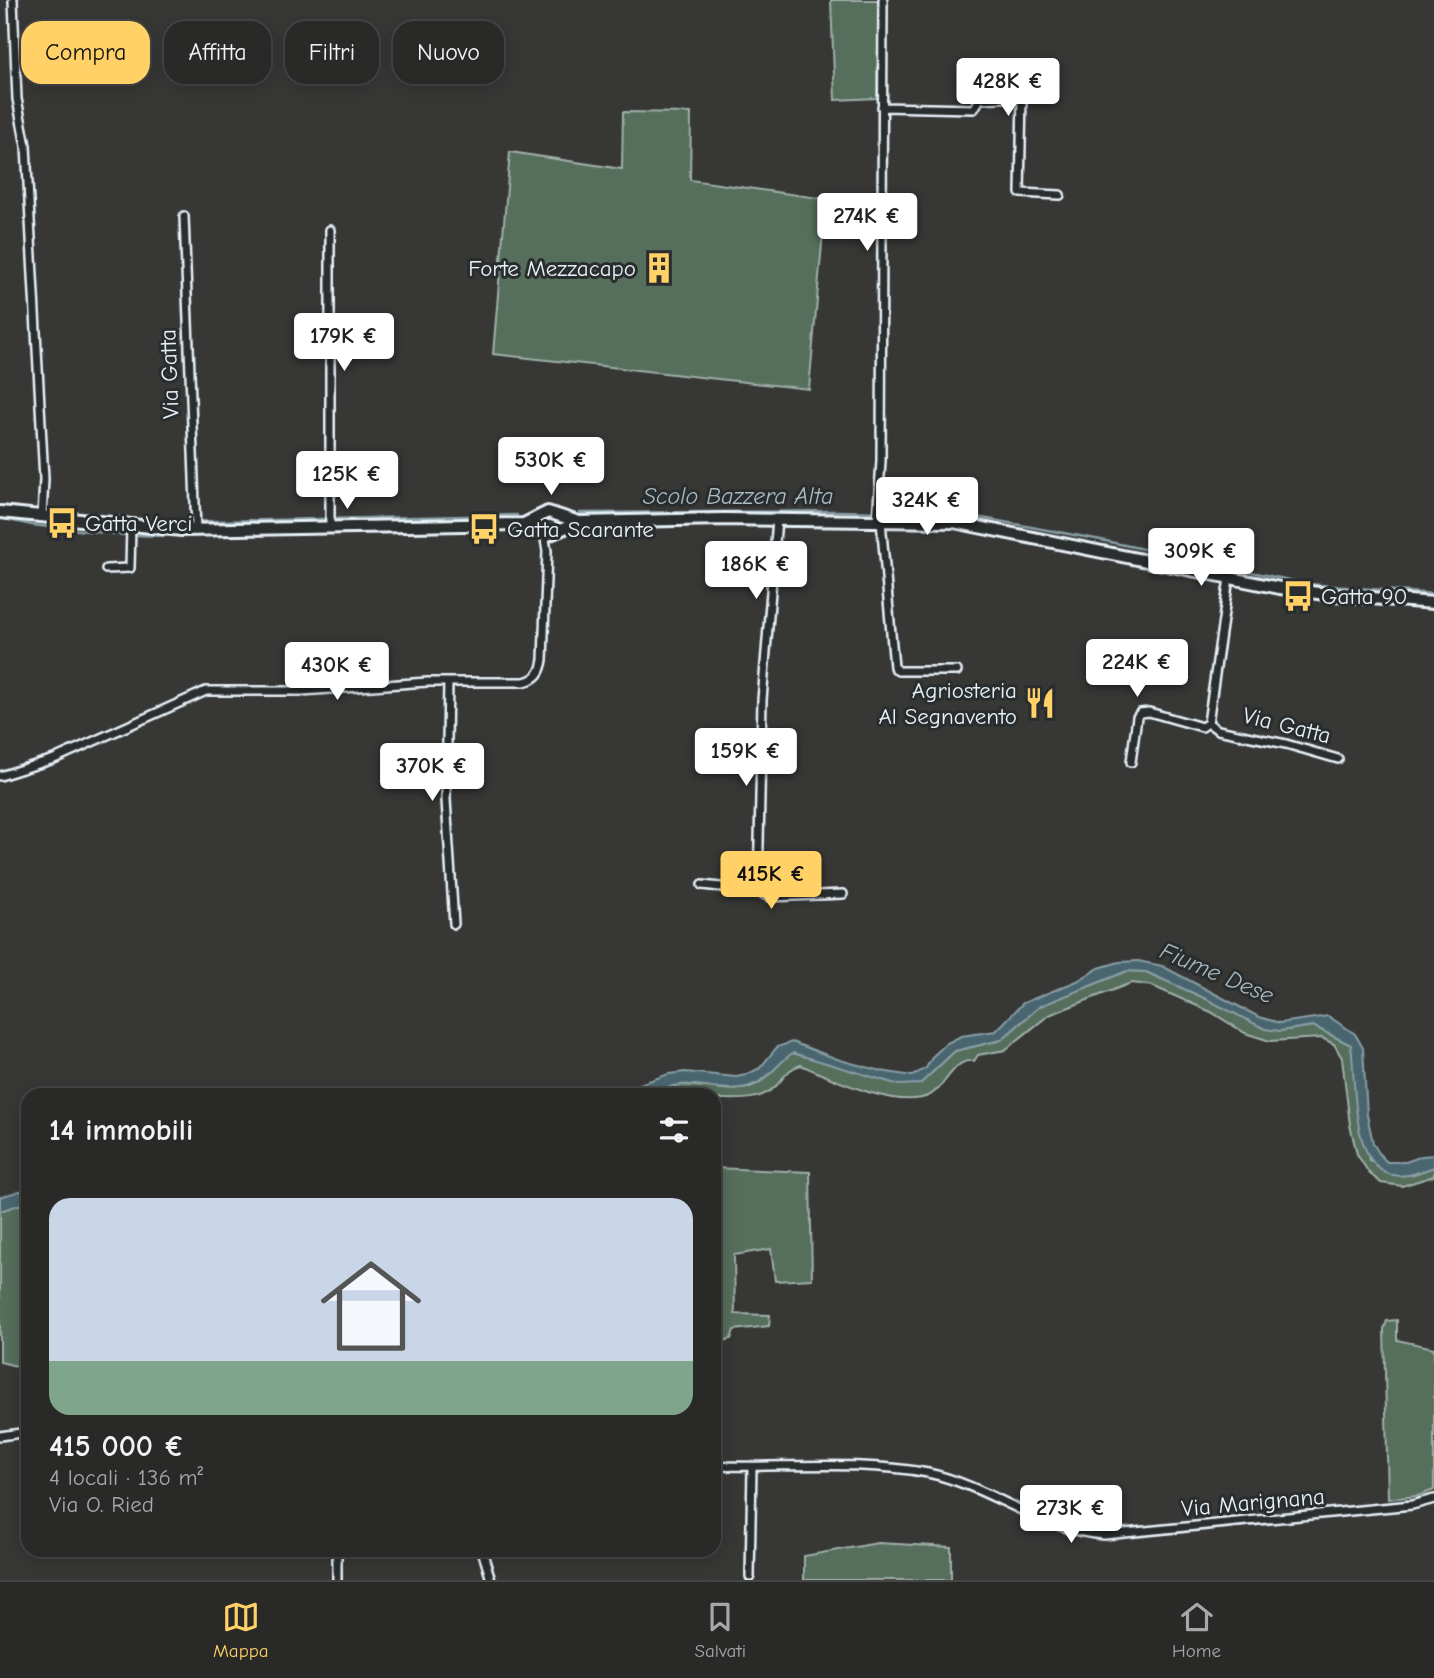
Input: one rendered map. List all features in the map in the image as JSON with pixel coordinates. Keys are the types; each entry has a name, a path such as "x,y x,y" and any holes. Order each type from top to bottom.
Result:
{"street":[{"path":"13,0 17,99 27,160 44,479 42,517"},
{"path":"883,0 881,461 878,507 894,667 898,671 957,671"},
{"path":"882,107 974,109 981,99 1022,97 1020,193 1060,195"},
{"name":"Via Gatta","path":"184,216 196,525"},
{"path":"330,230 330,522"},
{"path":"0,512 131,526 330,522 524,524 548,512 559,518 579,522 777,519 967,523 1307,592 1434,603"},
{"path":"0,776 54,759 206,691 302,691 448,682 524,682 533,679 539,675 543,660 547,551 539,521 541,517"},
{"path":"547,551 561,522 559,518"},
{"path":"758,891 763,685 777,519"},
{"path":"524,524 542,532 557,532 579,522"},
{"path":"106,569 130,568 131,526"},
{"name":"Via Gatta","path":"1229,578 1208,723 1218,730 1286,744 1338,759"},
{"path":"448,682 446,800 454,923"},
{"path":"1131,762 1137,717 1140,713 1150,712 1202,727 1208,723"},
{"path":"702,885 758,891 769,897 843,894"},
{"path":"0,1436 21,1433"},
{"name":"Via Marignana","path":"721,1466 865,1466 929,1474 974,1487 1061,1528 1081,1534 1104,1535 1387,1508 1434,1499"},
{"path":"750,1577 752,1467"},
{"path":"337,1557 337,1580"},
{"path":"484,1557 491,1580"}],"green space":[{"path":"831,0 879,0 877,98 835,100"},
{"path":"623,112 691,113 690,180 826,199 809,389 493,354 510,152 622,169"},
{"path":"1127,971 1146,972 1280,1031 1313,1026 1351,1045 1369,1160 1411,1175 1434,1167 1434,1176 1402,1186 1381,1183 1369,1173 1357,1154 1350,1125 1342,1058 1334,1044 1322,1038 1270,1041 1245,1033 1211,1012 1150,985 1131,983 1049,1015 1005,1050 978,1055 974,1061 961,1064 936,1091 917,1099 901,1099 865,1091 801,1065 789,1071 776,1086 763,1095 721,1099 721,1089 750,1087 762,1081 792,1053 920,1084 955,1051 1001,1040 1040,1006"},
{"path":"687,1085 716,1088 665,1088"},
{"path":"721,1168 810,1172 812,1279 775,1281 771,1249 734,1255 735,1314 770,1315 769,1326 734,1330 731,1339 721,1341"},
{"path":"21,1204 21,1367 0,1362 0,1211"},
{"path":"1397,1320 1397,1340 1434,1348 1434,1490 1418,1496 1388,1499 1384,1329 1387,1321"},
{"path":"878,1543 951,1547 951,1580 804,1580 804,1556"}],"water":[{"path":"1138,961 1162,966 1259,1017 1280,1023 1328,1016 1355,1034 1363,1048 1367,1115 1373,1143 1380,1155 1387,1162 1406,1162 1434,1155 1434,1167 1398,1176 1386,1173 1374,1164 1360,1134 1351,1045 1313,1026 1280,1031 1265,1029 1146,972 1127,971 1040,1006 1001,1040 955,1051 920,1084 899,1085 793,1053 762,1080 741,1088 679,1085 668,1088 634,1088 669,1074 685,1072 736,1077 746,1075 760,1068 777,1047 792,1042 840,1060 912,1076 926,1068 933,1056 947,1043 961,1036 996,1031 1023,1003 1077,981 1099,968 1119,962"},
{"path":"21,1191 21,1204 0,1211 0,1197"}],"waterway":[{"name":"Scolo Bazzera Alta","path":"580,513 838,511 960,514 1096,539 1308,584 1434,594"},
{"name":"Scolo Bazzera Alta","path":"168,526 169,522 517,515"},
{"name":"Scolo Bazzera Alta","path":"0,518 32,525 125,535"},
{"name":"Scolo Bazzera Alta","path":"134,535 165,536 166,533"}],"place":[{"name":"Forte Mezzacapo","path":"659,268"},
{"name":"Gatta Verci","path":"62,523"},
{"name":"Gatta Scarante","path":"484,529"},
{"name":"Gatta 90","path":"1298,596"},
{"name":"Agriosteria Al Segnavento","path":"1040,703"}],"water label":[{"name":"Fiume Dese","path":"1217,973"}]}
